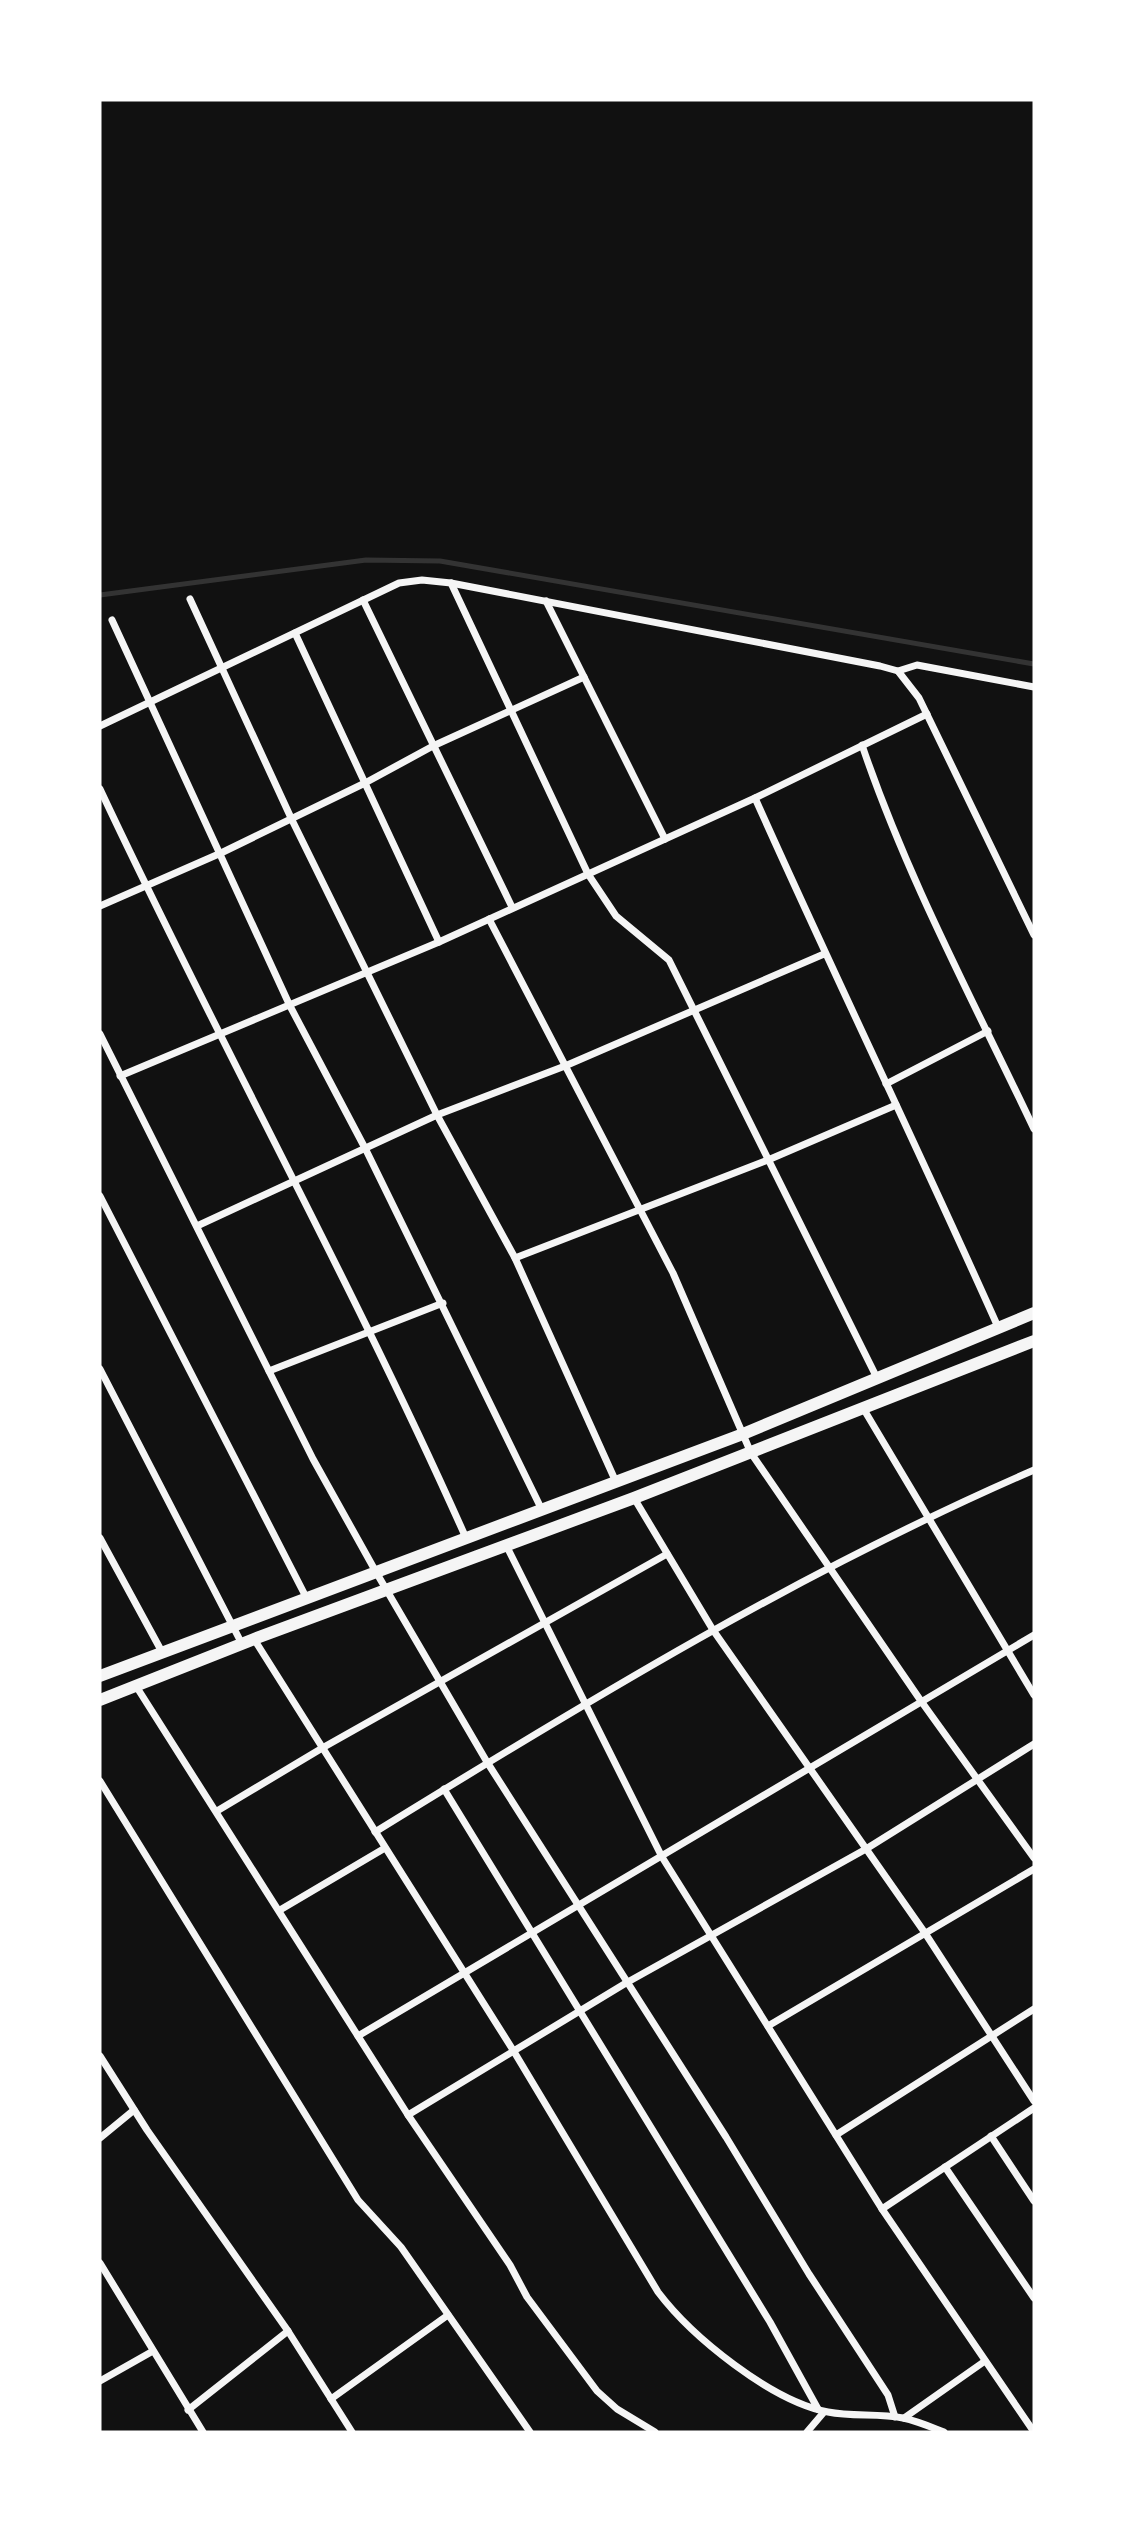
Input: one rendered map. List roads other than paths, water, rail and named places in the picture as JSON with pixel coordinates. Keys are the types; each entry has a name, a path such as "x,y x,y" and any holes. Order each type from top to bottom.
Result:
{"main road":[{"path":"100,1676 743,1434 1034,1312"},
{"path":"100,1700 248,1641 507,1547 1034,1342"}],"street":[{"path":"100,726 399,583 422,580 546,601 898,671 917,664 1034,687"},
{"path":"450,583 587,874 616,916 669,960 877,1378"},
{"path":"190,599 292,820 437,1115 515,1258 616,1482"},
{"path":"363,600 512,907"},
{"path":"546,601 665,839"},
{"path":"112,620 290,1006 443,1303 542,1510"},
{"path":"295,633 439,942"},
{"path":"898,671 927,714 1034,935"},
{"path":"100,906 292,820 433,746 584,677"},
{"path":"120,1076 439,942 755,798 927,714"},
{"path":"862,745 886,816 1034,1129"},
{"path":"100,789 218,1036 416,1425 466,1538"},
{"path":"755,798 824,954 998,1327"},
{"path":"489,919 637,1210 673,1273 751,1453 921,1701 1034,1858"},
{"path":"197,1226 437,1115 695,1012 824,954"},
{"path":"886,1084 988,1031"},
{"path":"100,1034 313,1459 376,1572 487,1762 888,2395 895,2417"},
{"path":"515,1258 768,1160 895,1105"},
{"path":"100,1196 306,1597"},
{"path":"269,1371 370,1334 443,1303"},
{"path":"100,1369 232,1625 248,1641 324,1747 673,2313 725,2358 776,2390 821,2410 853,2417 904,2418 944,2432"},
{"path":"863,1408 1034,1695"},
{"path":"375,1832 585,1703 713,1630 928,1516 1034,1470"},
{"path":"634,1498 713,1630 812,1766 1034,2101"},
{"path":"100,1538 162,1652"},
{"path":"507,1547 662,1857 882,2209 1034,2432"},
{"path":"216,1811 324,1747 667,1554"},
{"path":"358,2036 1034,1635"},
{"path":"136,1686 408,2115 510,2265 527,2297 597,2391 617,2409 655,2432"},
{"path":"408,2115 626,1983 866,1849 980,1781 1034,1744"},
{"path":"100,1781 358,2200 401,2247 530,2432"},
{"path":"444,1789 821,2410"},
{"path":"280,1910 385,1848"},
{"path":"768,2026 1034,1868"},
{"path":"836,2135 1034,2009"},
{"path":"100,2056 134,2110 288,2331 352,2432"},
{"path":"882,2209 1034,2109"},
{"path":"100,2138 134,2110"},
{"path":"991,2136 1034,2201"},
{"path":"945,2167 1034,2298"},
{"path":"100,2263 202,2432"},
{"path":"331,2399 448,2315"},
{"path":"188,2410 288,2331"},
{"path":"100,2381 153,2351"},
{"path":"904,2418 985,2361"},
{"path":"807,2432 821,2410"}],"waterway":[{"path":"100,595 366,560 440,561 1034,664"}]}
